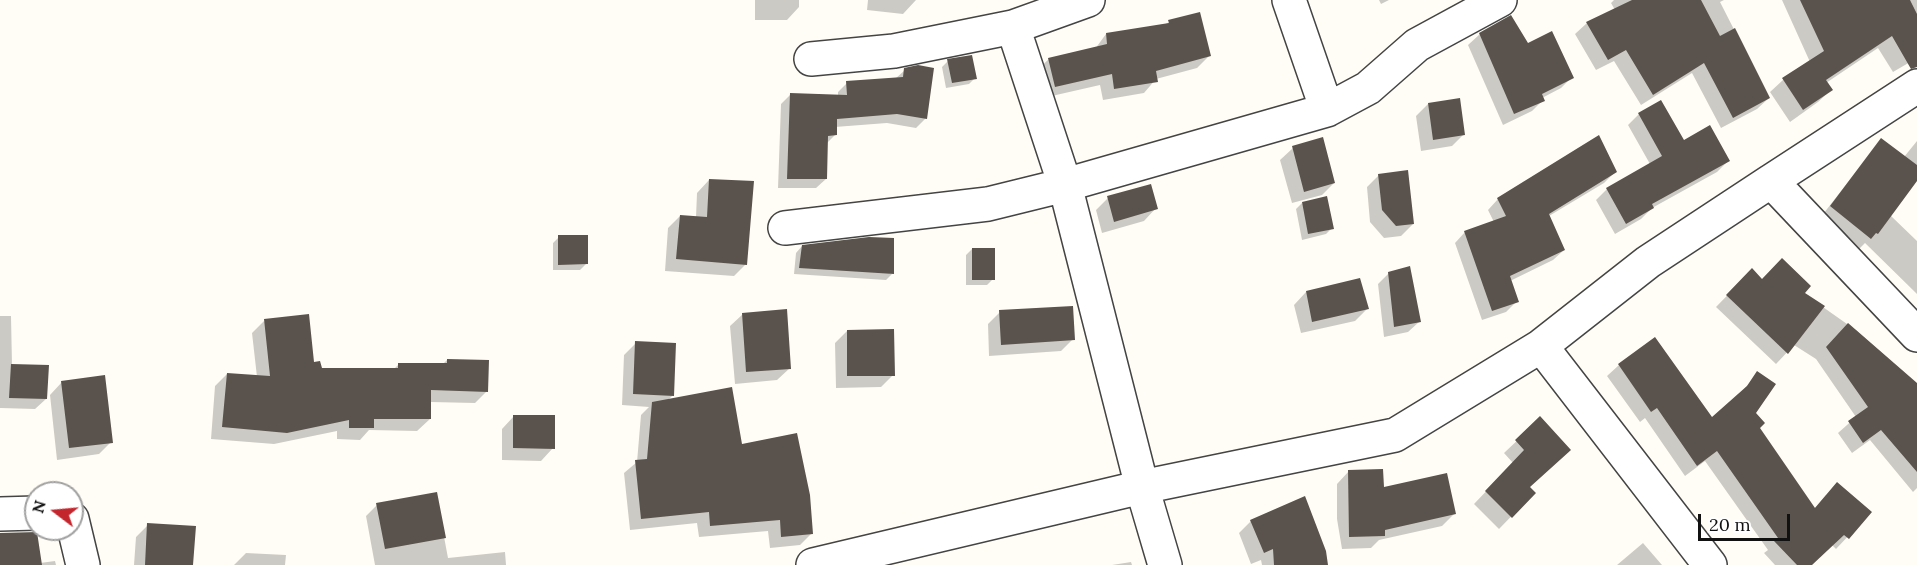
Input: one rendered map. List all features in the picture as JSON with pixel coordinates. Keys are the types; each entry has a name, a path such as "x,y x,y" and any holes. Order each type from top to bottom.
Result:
{"street":[{"path":"811,59 894,51 1013,27 1088,0"},
{"path":"1288,0 1327,110"},
{"path":"785,228 988,204 1065,185 1327,110 1368,88 1417,45 1500,0"},
{"path":"1013,27 1065,185 1142,487 1165,565"},
{"path":"813,565 1142,487 1395,435 1541,346 1648,262 1917,86"},
{"path":"1771,181 1917,334"},
{"path":"1541,346 1710,565"},
{"path":"0,514 24,513"},
{"path":"77,541 83,565"}],"building":[{"path":"1632,0 1701,0 1720,36 1735,28 1770,98 1733,118 1704,63 1653,95 1626,50 1608,60 1586,22"},
{"path":"1800,0 1910,0 1917,14 1917,67 1911,69 1892,36 1826,80 1833,90 1803,110 1782,78 1824,51"},
{"path":"1200,12 1211,56 1156,71 1158,82 1114,89 1112,74 1055,87 1048,58 1107,44 1106,33 1169,23 1168,20"},
{"path":"1511,15 1528,43 1552,31 1574,78 1542,94 1545,101 1514,114 1479,33"},
{"path":"972,55 977,79 952,83 947,59"},
{"path":"918,65 934,68 927,119 897,114 837,119 837,135 828,136 827,179 787,179 790,93 847,95 846,81 903,77 904,68"},
{"path":"1460,98 1465,135 1433,140 1428,103"},
{"path":"1661,100 1684,140 1710,125 1730,161 1652,204 1654,208 1626,224 1606,188 1662,156 1638,113"},
{"path":"1599,135 1617,172 1549,214 1565,250 1510,276 1519,302 1492,311 1464,231 1506,216 1497,198"},
{"path":"1323,137 1335,183 1304,192 1292,146"},
{"path":"1881,138 1917,165 1917,181 1878,234 1876,233 1871,239 1830,206"},
{"path":"1408,170 1414,224 1396,226 1382,210 1378,174"},
{"path":"709,179 754,181 747,265 676,259 680,215 707,217"},
{"path":"1151,184 1158,209 1114,222 1107,196"},
{"path":"1327,196 1334,229 1308,234 1302,202"},
{"path":"558,235 588,235 588,264 558,265"},
{"path":"869,237 894,238 894,274 799,268 802,245"},
{"path":"972,248 995,248 995,280 972,280"},
{"path":"1782,258 1811,286 1805,293 1825,306 1788,354 1726,295 1752,268 1762,279"},
{"path":"1410,266 1421,322 1394,327 1388,272"},
{"path":"1360,278 1369,309 1312,322 1306,291"},
{"path":"1073,306 1075,340 1001,345 999,310"},
{"path":"787,309 791,369 746,372 742,313"},
{"path":"309,314 314,362 320,361 322,368 398,368 398,363 447,363 447,359 489,360 488,392 431,390 431,419 374,419 374,428 349,428 349,420 287,433 222,427 227,373 270,376 264,319"},
{"path":"1848,323 1917,383 1917,472 1881,430 1863,443 1848,421 1868,407 1826,347"},
{"path":"894,329 895,376 847,376 847,330"},
{"path":"1655,337 1712,417 1747,386 1757,371 1776,384 1756,413 1765,423 1760,428 1815,508 1837,482 1872,512 1849,539 1844,535 1812,565 1797,565 1774,541 1778,538 1717,451 1697,466 1657,408 1651,412 1618,364"},
{"path":"635,341 676,343 674,396 633,394"},
{"path":"11,364 49,365 47,399 9,398"},
{"path":"105,375 113,443 69,448 61,381"},
{"path":"732,387 742,444 797,433 810,495 813,534 781,537 780,520 710,526 709,512 641,519 635,460 647,459 652,402"},
{"path":"513,415 555,415 555,449 513,448"},
{"path":"1540,416 1571,450 1530,487 1536,493 1512,518 1485,491 1524,450 1515,440"},
{"path":"1383,469 1384,487 1447,473 1456,514 1385,530 1385,536 1349,537 1348,470"},
{"path":"437,492 446,538 385,549 376,503"},
{"path":"1305,496 1326,551 1328,565 1274,565 1273,549 1264,553 1250,520"},
{"path":"147,523 196,526 193,565 145,565"},
{"path":"24,532 24,541 38,541 42,565 0,565 0,533"}]}
